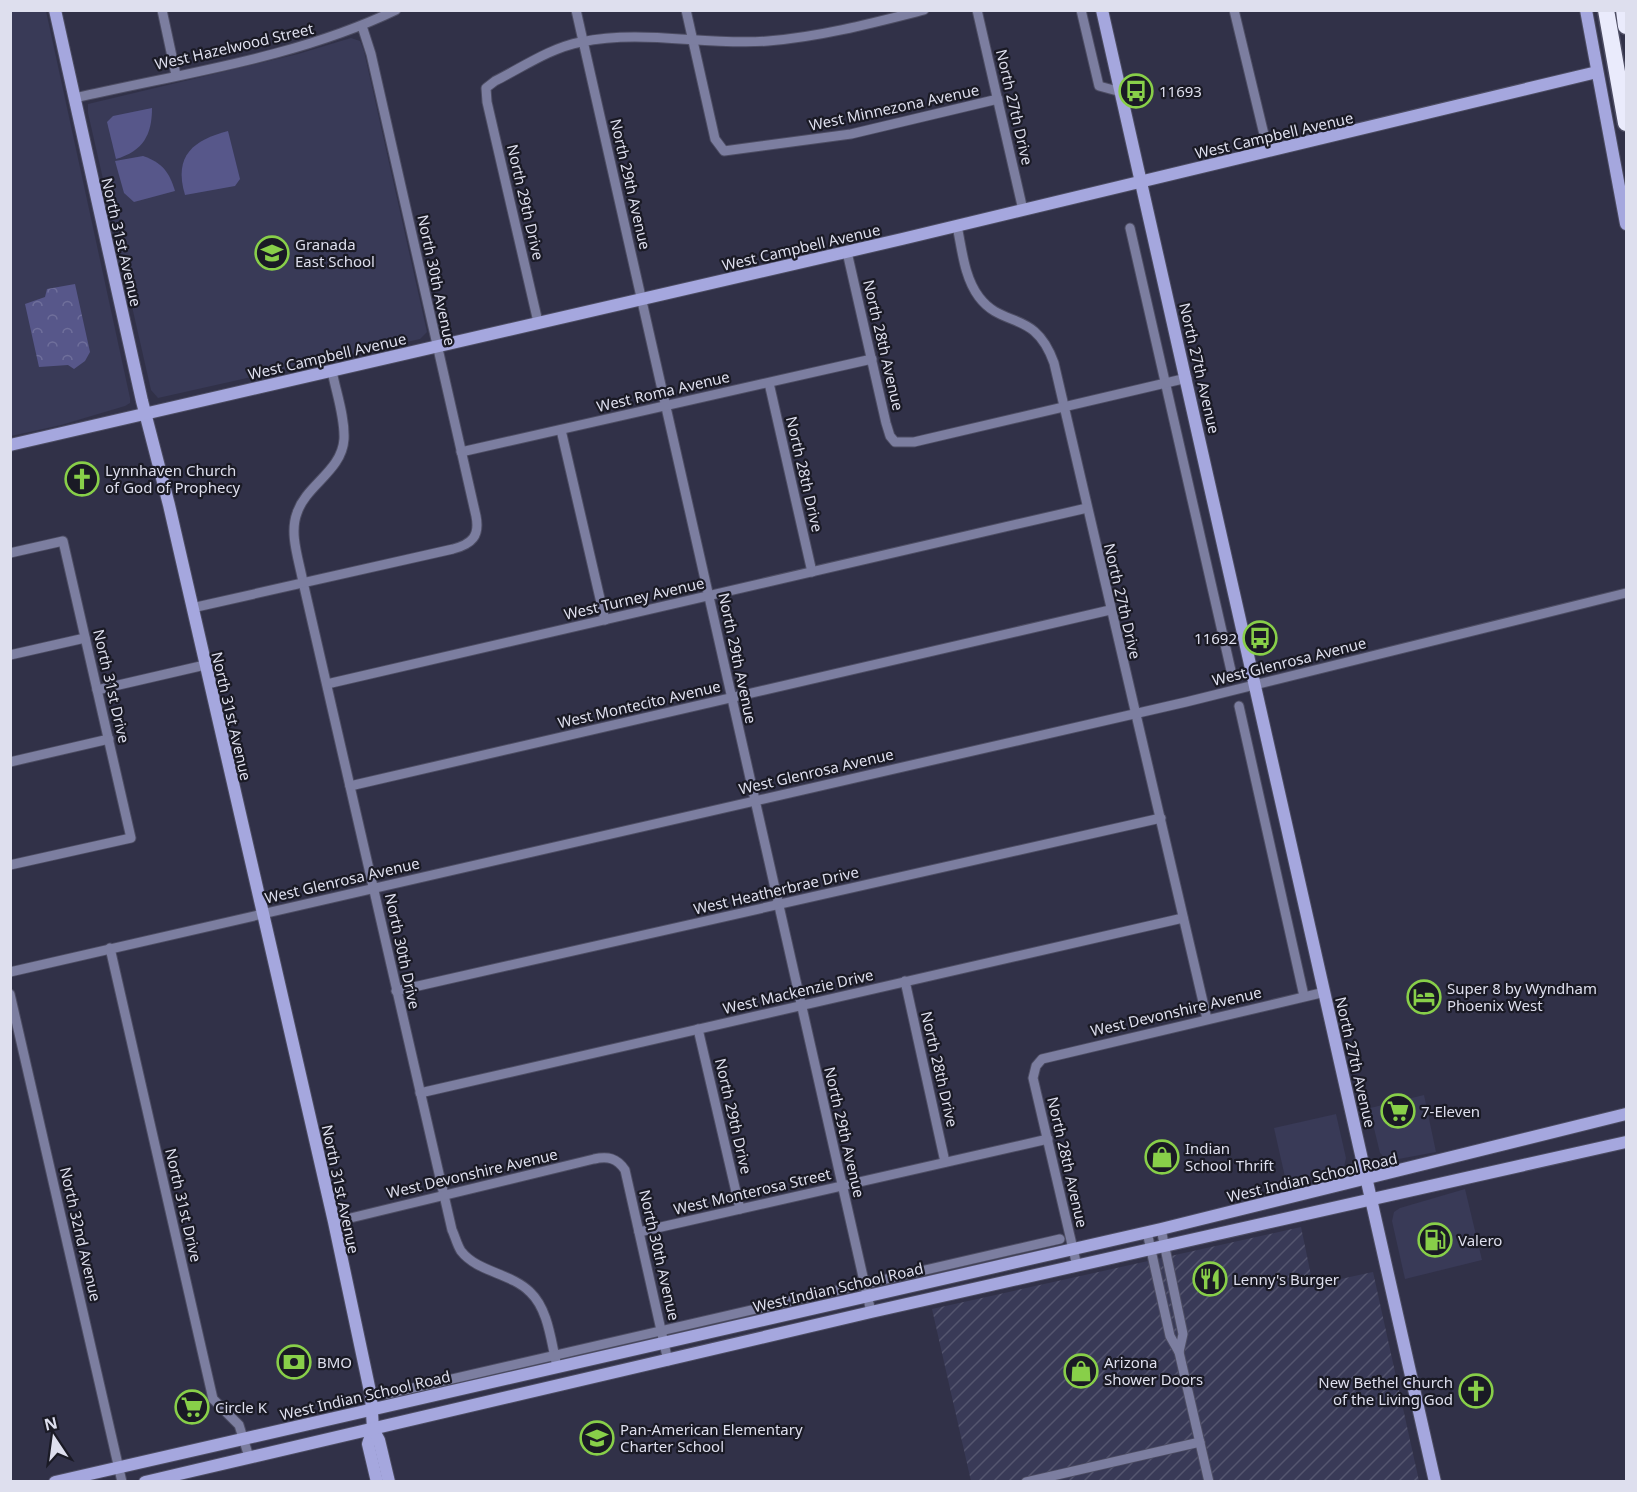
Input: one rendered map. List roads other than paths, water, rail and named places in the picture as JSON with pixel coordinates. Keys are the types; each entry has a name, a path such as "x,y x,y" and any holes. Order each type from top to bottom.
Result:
{"highway":[{"path":"1606,10 1626,123"},
{"path":"1616,10 1626,69"},
{"path":"1624,10 1626,26"}],"main road":[{"name":"North 31st Avenue","path":"55,10 146,414 334,1222 373,1429 379,1440 389,1482"},
{"name":"North 27th Avenue","path":"1102,10 1436,1482"},
{"path":"1586,10 1626,224"},
{"name":"West Campbell Avenue","path":"10,445 847,252 1597,72"},
{"name":"West Indian School Road","path":"55,1482 371,1409 662,1336 866,1290 1161,1229 1626,1114"},
{"name":"West Indian School Road","path":"144,1482 871,1312 1626,1142"},
{"name":"North 31st Avenue","path":"373,1429 368,1444 377,1482"}],"street":[{"path":"162,10 176,75"},
{"name":"West Hazelwood Street","path":"75,98 305,46 362,26 396,10"},
{"name":"North 29th Avenue","path":"576,10 871,1312"},
{"path":"686,10 693,39"},
{"path":"583,41 661,37 767,41 857,26 924,10"},
{"name":"North 27th Drive","path":"977,10 1023,210"},
{"path":"1081,10 1098,86 1121,92"},
{"path":"1234,10 1268,151"},
{"name":"North 30th Avenue","path":"303,582 453,549 473,540 477,523 371,54 362,26"},
{"name":"West Minnezona Avenue","path":"693,39 715,140 724,152 851,134 998,99"},
{"name":"North 29th Drive","path":"538,322 486,88 532,61 565,46 583,41"},
{"name":"North 27th Drive","path":"957,226 974,289 988,306 1028,325 1045,342 1054,363 1207,1019"},
{"path":"1130,228 1232,675"},
{"name":"North 28th Avenue","path":"847,252 888,430 896,442 914,442 1064,406"},
{"name":"West Roma Avenue","path":"461,452 872,359"},
{"name":"North 30th Drive","path":"332,370 344,441 337,460 305,495 296,514 295,543 303,582 452,1230 462,1251 476,1263 530,1292 546,1319 555,1361"},
{"path":"1064,406 1187,378"},
{"name":"North 28th Drive","path":"769,383 812,572"},
{"path":"561,430 605,620"},
{"name":"West Turney Avenue","path":"327,684 1087,508"},
{"name":"North 31st Drive","path":"10,553 63,541 131,838 10,866"},
{"path":"192,609 303,582"},
{"name":"West Glenrosa Avenue","path":"10,972 1136,713 1626,593"},
{"name":"West Montecito Avenue","path":"350,786 1110,610"},
{"path":"10,655 85,638"},
{"path":"1228,656 1246,652"},
{"path":"97,690 205,665"},
{"path":"1239,706 1304,996"},
{"path":"1244,725 1263,720"},
{"path":"10,762 109,739"},
{"name":"West Heatherbrae Drive","path":"396,991 1161,818"},
{"name":"West Mackenzie Drive","path":"420,1093 1183,918"},
{"name":"North 31st Drive","path":"110,948 213,1399 239,1425 249,1457"},
{"name":"North 28th Drive","path":"905,981 945,1162"},
{"name":"West Devonshire Avenue","path":"1036,1066 1048,1056 1325,992"},
{"name":"North 32nd Avenue","path":"10,994 122,1482"},
{"name":"North 29th Drive","path":"698,1029 740,1209"},
{"name":"North 28th Avenue","path":"1036,1066 1033,1078 1077,1266"},
{"name":"West Monterosa Street","path":"639,1232 1048,1139"},
{"name":"West Devonshire Avenue","path":"334,1222 602,1157 616,1160"},
{"name":"North 30th Avenue","path":"616,1160 625,1170 668,1361"},
{"path":"1161,1229 1183,1334 1179,1352"},
{"path":"1147,1232 1170,1336 1179,1352 1209,1482"},
{"name":"West Indian School Road","path":"866,1290 1060,1239"},
{"name":"West Indian School Road","path":"387,1394 555,1361"},
{"path":"1026,1482 1200,1442"}],"place":[{"name":"11693","path":"1136,91"},
{"name":"Granada East School","path":"272,253"},
{"name":"Lynnhaven Church of God of Prophecy","path":"82,479"},
{"name":"11692","path":"1260,638"},
{"name":"Super 8 by Wyndham Phoenix West","path":"1424,997"},
{"name":"7-Eleven","path":"1398,1111"},
{"name":"Indian School Thrift","path":"1162,1157"},
{"name":"Valero","path":"1435,1240"},
{"name":"Lenny's Burger","path":"1210,1279"},
{"name":"BMO","path":"294,1362"},
{"name":"Arizona Shower Doors","path":"1081,1371"},
{"name":"New Bethel Church of the Living God","path":"1476,1391"},
{"name":"Circle K","path":"192,1407"},
{"name":"Pan-American Elementary Charter School","path":"597,1438"}]}
